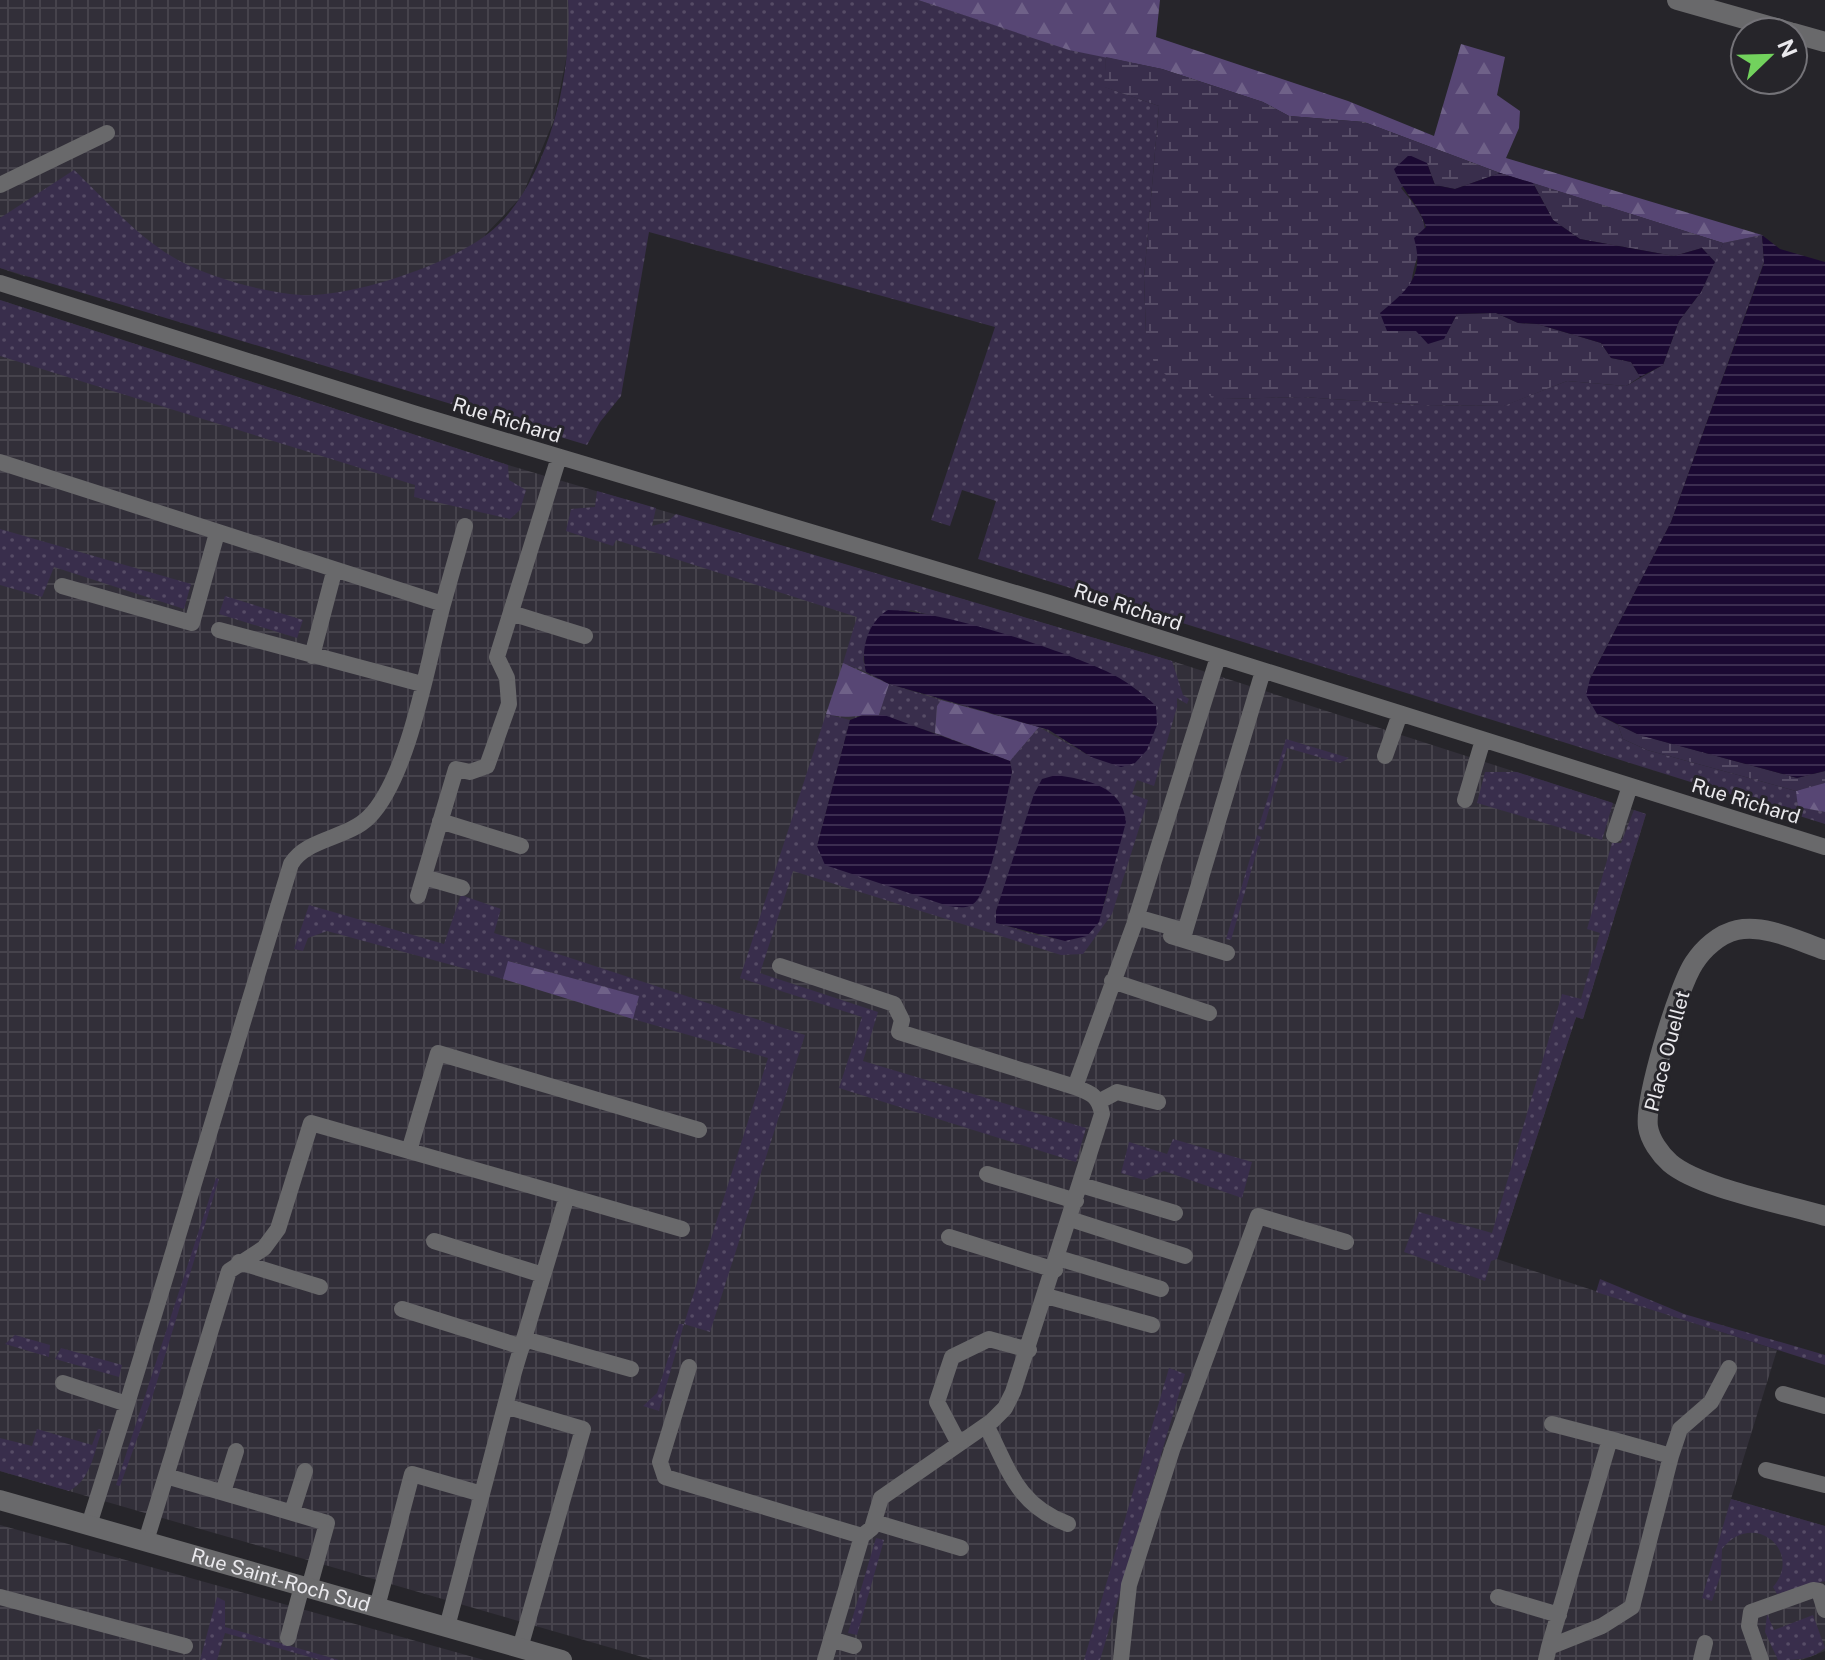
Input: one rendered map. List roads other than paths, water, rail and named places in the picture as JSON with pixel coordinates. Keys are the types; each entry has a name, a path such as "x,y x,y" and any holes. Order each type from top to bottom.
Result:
{"street":[{"path":"1677,0 1734,16"},
{"name":"Place Ouellet","path":"1825,950 1774,932 1748,929 1735,931 1709,946 1691,967 1669,1028 1647,1109 1648,1129 1657,1148 1683,1171 1825,1216"},
{"name":"Rue Saint-Roch Sud","path":"0,1500 549,1658"}],"lane":[{"path":"0,185 107,133"},
{"name":"Rue Richard","path":"0,283 1825,847"},
{"path":"418,896 456,769 481,770 490,761 509,704 507,678 497,657 559,457"},
{"path":"0,462 334,572 443,604"},
{"path":"89,1525 291,864 304,849 357,827 381,803 401,760 465,526"},
{"path":"62,586 192,623 217,533"},
{"path":"312,656 334,572"},
{"path":"511,613 585,636"},
{"path":"219,630 422,684"},
{"path":"1075,1087 1135,921 1218,657"},
{"path":"1135,921 1185,931 1263,671"},
{"path":"1385,756 1400,714"},
{"path":"1465,800 1483,740"},
{"path":"1614,835 1630,786"},
{"path":"440,821 521,846"},
{"path":"424,877 462,888"},
{"path":"1135,921 1227,953"},
{"path":"780,966 894,1004 902,1020 899,1032 1093,1094 1100,1101 1102,1114 1029,1350 1005,1408 986,1425 881,1498 874,1522 862,1536 825,1660"},
{"path":"1112,981 1209,1013"},
{"path":"409,1151 438,1053 699,1130"},
{"path":"1100,1101 1117,1092 1158,1102"},
{"path":"146,1541 229,1271 264,1248 278,1229 311,1123 682,1229"},
{"path":"987,1174 1175,1213"},
{"path":"447,1627 505,1406 567,1196"},
{"path":"1121,1660 1129,1585 1172,1450 1258,1216 1346,1242"},
{"path":"1070,1219 1185,1256"},
{"path":"949,1237 1161,1289"},
{"path":"434,1241 543,1275"},
{"path":"239,1262 320,1287"},
{"path":"1046,1296 1152,1325"},
{"path":"402,1309 631,1369"},
{"path":"959,1444 937,1402 952,1357 989,1339 1029,1350"},
{"path":"689,1367 660,1462 665,1477 862,1536"},
{"path":"1548,1654 1632,1607 1680,1429 1711,1402 1729,1368"},
{"path":"63,1383 127,1404"},
{"path":"1783,1394 1825,1406"},
{"path":"505,1406 583,1429 520,1648"},
{"path":"1552,1424 1671,1456"},
{"path":"986,1425 1027,1500 1044,1515 1068,1524"},
{"path":"1548,1654 1610,1439"},
{"path":"223,1492 236,1451"},
{"path":"1766,1470 1825,1485"},
{"path":"292,1512 305,1471"},
{"path":"377,1607 412,1474 482,1494"},
{"path":"166,1476 327,1523 288,1638"},
{"path":"874,1522 961,1548"},
{"path":"1761,1660 1749,1626 1751,1612 1813,1590 1819,1591 1825,1610"},
{"path":"0,1597 185,1646"},
{"path":"1498,1597 1559,1615"},
{"path":"831,1639 854,1646"}]}
